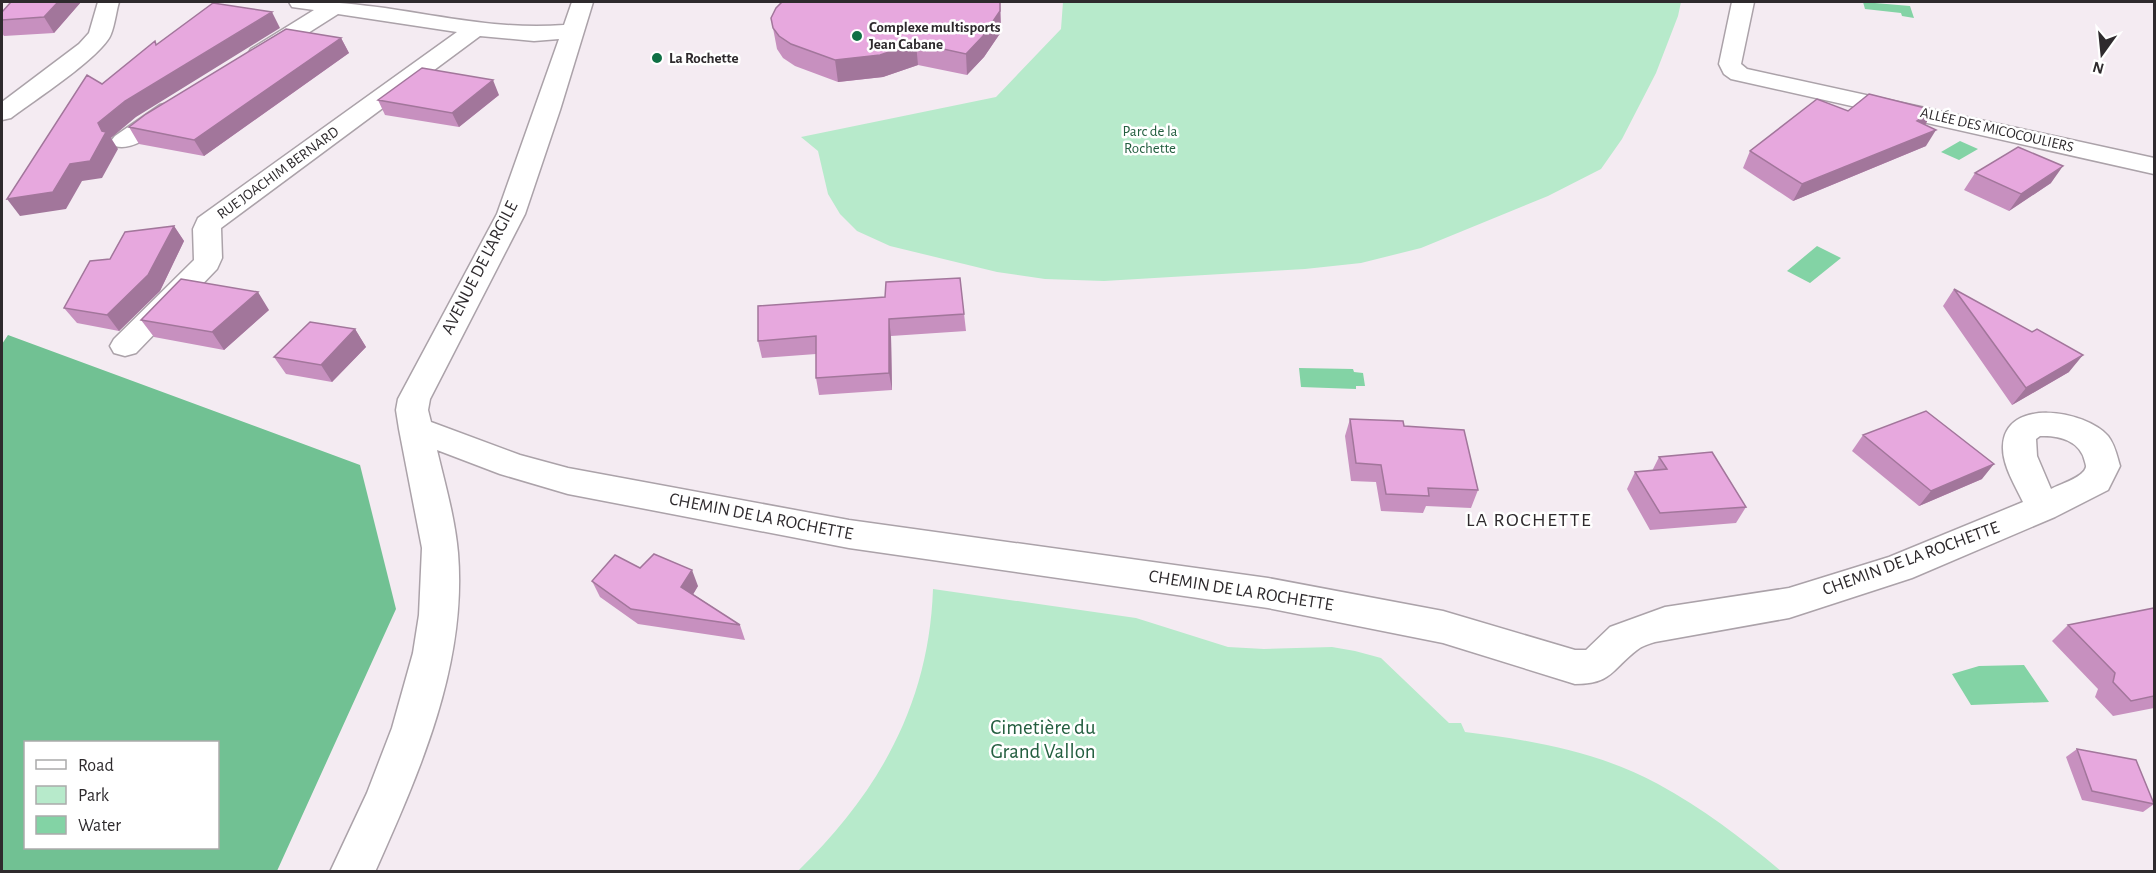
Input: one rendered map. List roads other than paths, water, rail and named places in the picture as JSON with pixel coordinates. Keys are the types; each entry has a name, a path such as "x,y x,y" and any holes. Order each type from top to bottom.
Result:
{"street":[{"path":"2,113 87,49 99,35 108,2"},
{"name":"AVENUE DE L'ARGILE","path":"352,872 392,784 409,738 435,647 439,617 440,545 412,410 416,390 499,241 511,214 582,2"},
{"name":"ALLÉE DES MICOCOULIERS","path":"1743,2 1730,64 1732,69 1744,76 2154,166"},
{"path":"245,62 316,3 474,30 518,34 574,31"},
{"name":"RUE JOACHIM BERNARD","path":"125,346 207,263 209,257 205,232 208,224 474,30"},
{"path":"124,141 186,100"},
{"name":"CHEMIN DE LA ROCHETTE","path":"415,429 512,465 568,481 849,534 1268,593 1443,627 1575,667 1588,667 1600,662 1624,638 1645,629 1665,623 1789,603 1899,568 2043,508"}],"water":[{"path":"1863,2 1910,6 1914,18 1902,16 1901,13 1865,9"},
{"path":"1960,141 1978,149 1959,160 1941,152"},
{"path":"1817,246 1841,258 1810,283 1787,271"},
{"path":"1299,368 1353,369 1354,372 1363,373 1365,386 1356,386 1356,389 1301,387"},
{"path":"2024,665 2049,702 1971,705 1952,674 1979,666"}],"place":[{"name":"Complexe multisports Jean Cabane","path":"857,36"},
{"name":"La Rochette","path":"657,58"}],"district":[{"name":"LA ROCHETTE","path":"1529,520"}],"park label":[{"name":"Parc de la Rochette","path":"1150,140"},
{"name":"Cimetière du Grand Vallon","path":"1043,739"}]}
